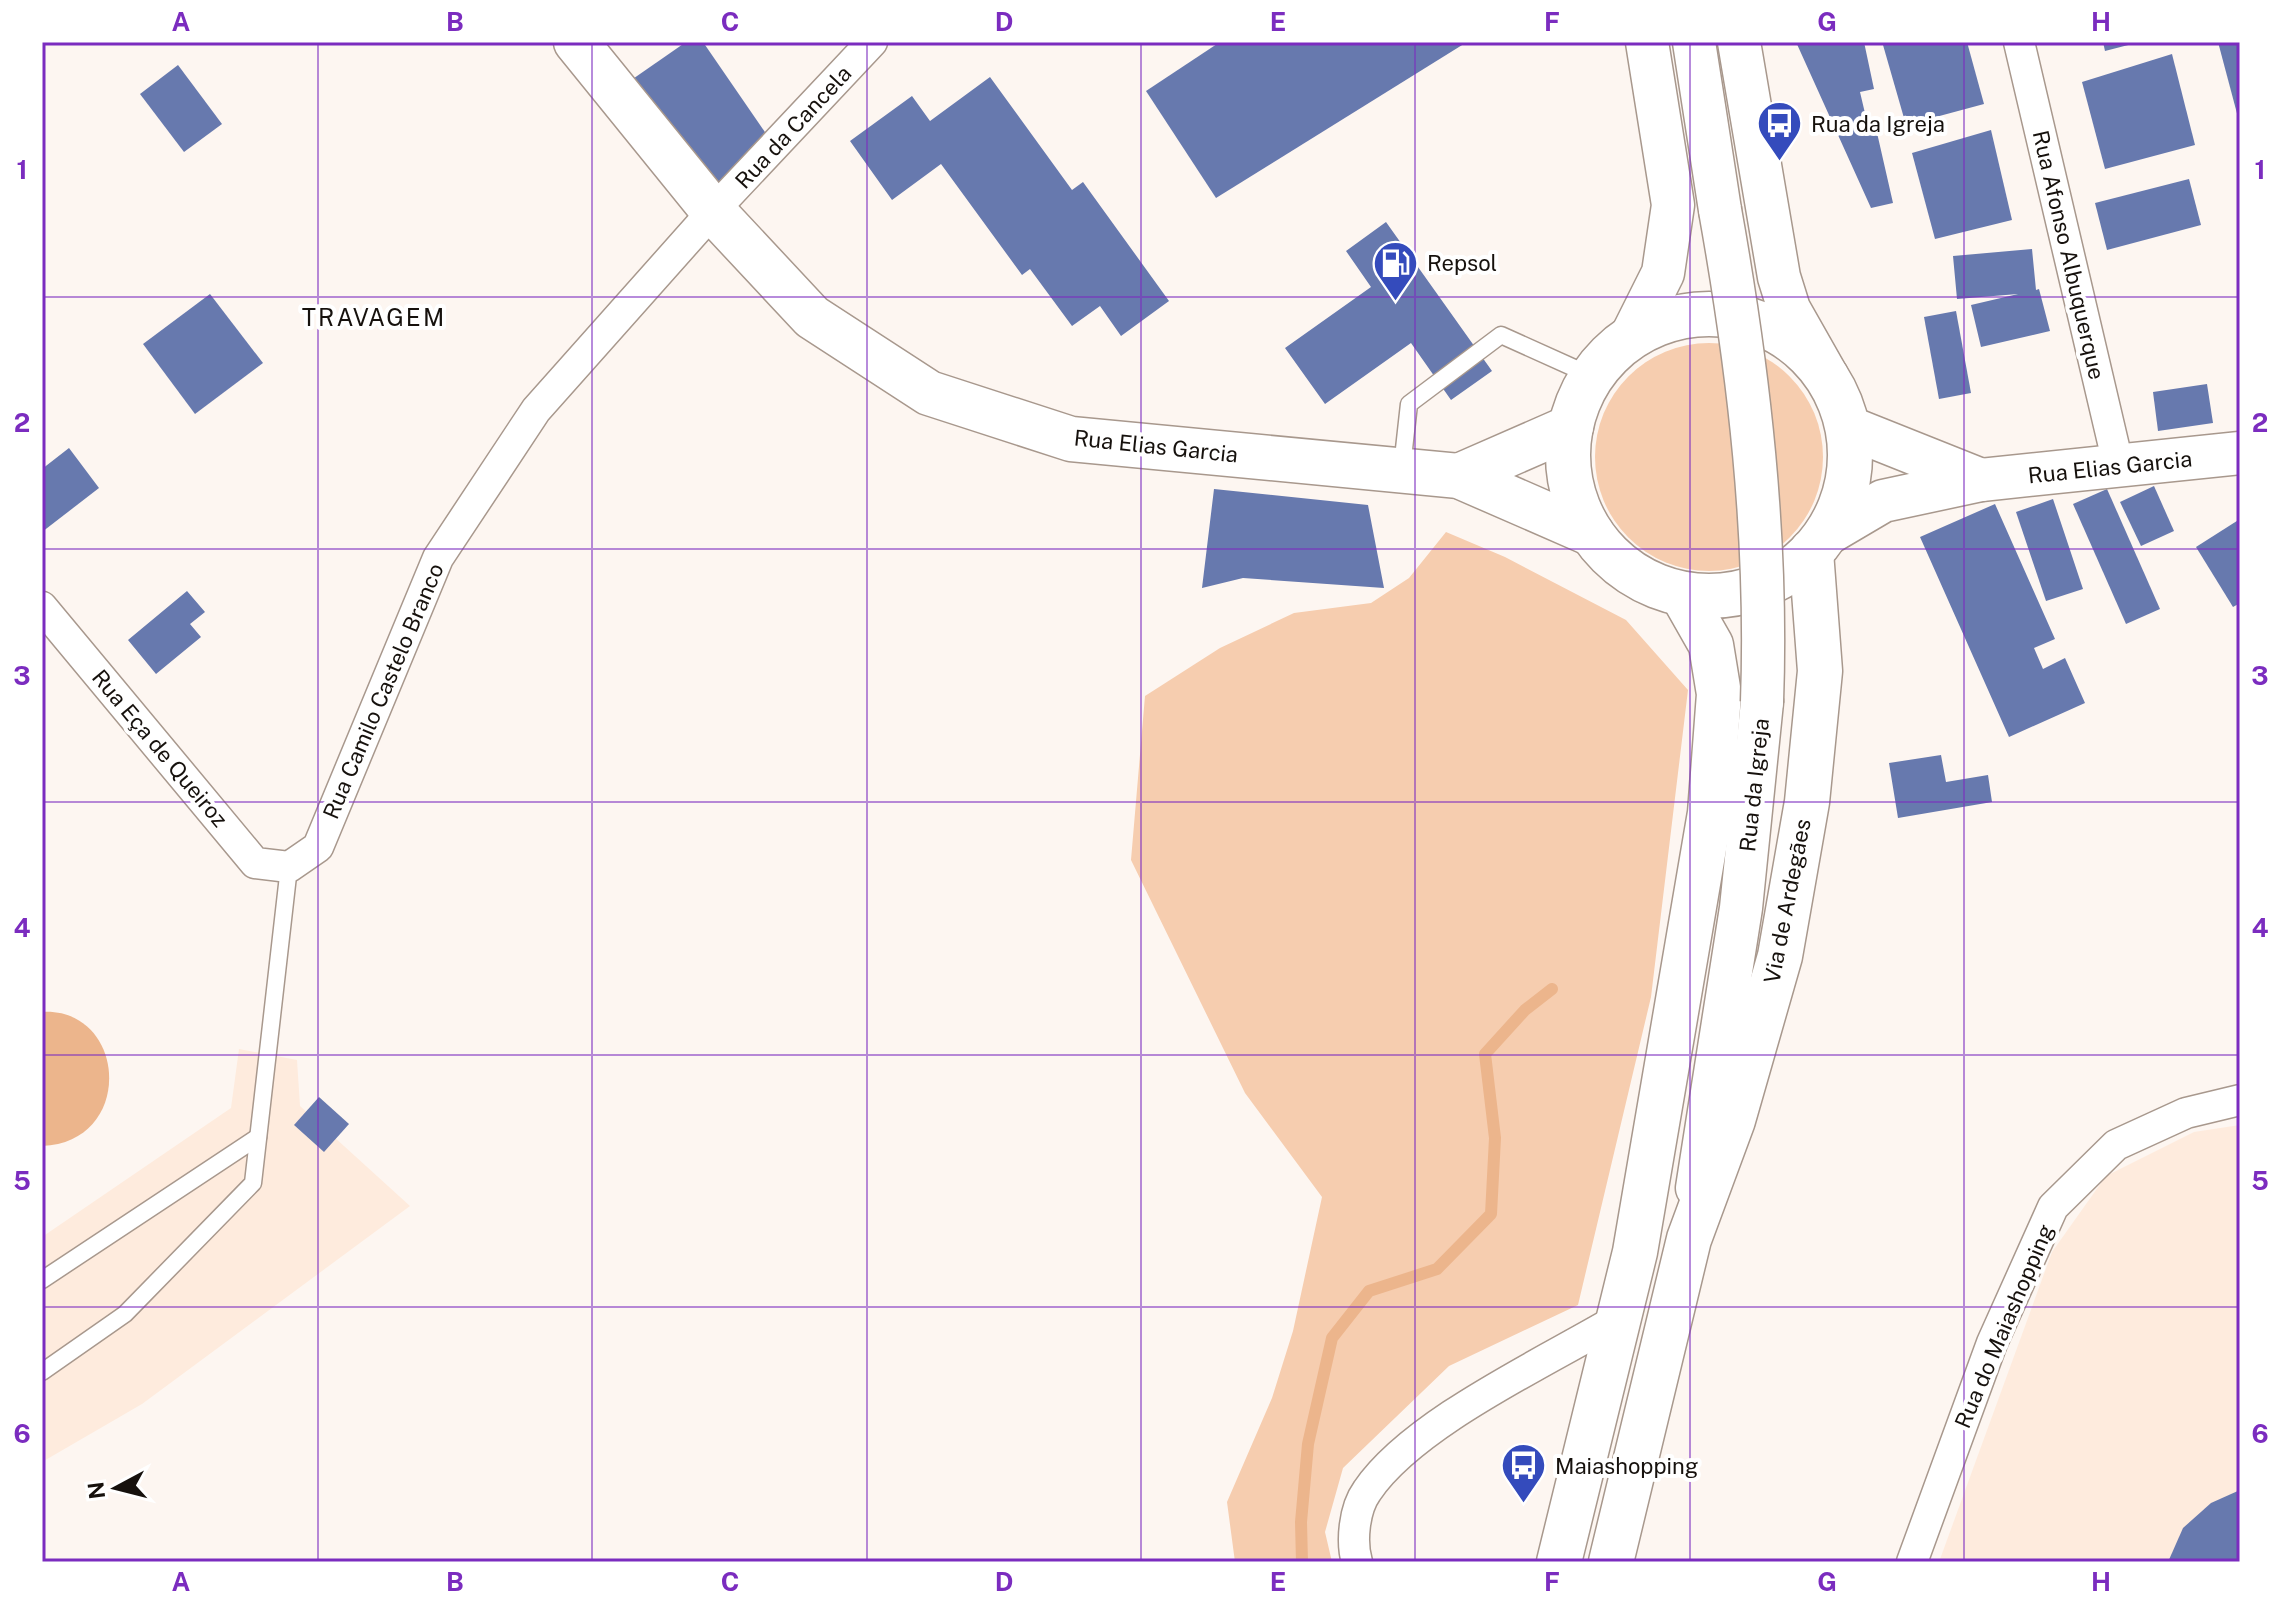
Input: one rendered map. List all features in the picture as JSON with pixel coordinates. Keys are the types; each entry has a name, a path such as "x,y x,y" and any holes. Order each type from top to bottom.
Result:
{"main road":[{"name":"Rua Elias Garcia","path":"576,42 713,211 812,317 929,393 1071,439 1459,476 1592,534"},
{"path":"1647,42 1673,205 1663,273 1631,337 1592,376 1579,400 1571,427 1568,464 1575,501 1592,534 1616,562 1647,583 1682,594 1723,596 1764,586 1799,565 1819,543 1843,501 1850,465 1848,427 1827,376 1789,309 1779,277 1739,42"},
{"name":"Rua da Igreja","path":"1694,42 1756,454 1765,633 1762,702 1741,908"},
{"path":"1631,337 1671,318 1715,313 1759,322 1797,343 1827,376"},
{"name":"Rua Elias Garcia","path":"1459,476 1571,427"},
{"name":"Rua Elias Garcia","path":"1848,427 1981,480"},
{"name":"Rua Elias Garcia","path":"1819,543 1883,501 1981,480 2240,453"},
{"name":"Via de Ardegães","path":"1689,1239 1733,1120 1780,956 1807,802 1820,671 1819,543"},
{"name":"Via de Ardegães","path":"1635,1252 1710,813 1719,694 1711,645 1682,594"},
{"name":"Via de Ardegães","path":"1611,1562 1689,1239 1741,908"},
{"name":"Via de Ardegães","path":"1559,1562 1635,1252 1741,908"}],"street":[{"name":"Rua Afonso Albuquerque","path":"2019,42 2119,468"},
{"name":"Rua da Cancela","path":"713,211 863,45"},
{"name":"Rua Camilo Castelo Branco","path":"289,867 318,847 446,545 536,410 713,211"},
{"name":"Rua Eça de Queiroz","path":"42,607 255,863 289,867"},
{"name":"Rua do Maiashopping","path":"1912,1562 1992,1343 2053,1207 2116,1145 2186,1113 2240,1100"},
{"path":"1357,1562 1352,1544 1365,1493 1423,1433 1618,1319"}],"lane":[{"path":"1402,471 1409,404 1501,335 1592,376"},
{"path":"42,1372 125,1314 253,1183 289,867"},
{"path":"42,1280 258,1137"}],"shaded area":[{"path":"1709,343 1753,351 1790,376 1815,413 1823,457 1815,501 1790,538 1753,563 1709,571 1665,563 1628,538 1603,501 1595,457 1603,413 1628,376 1665,351"},
{"path":"1446,532 1505,557 1626,620 1688,690 1651,997 1578,1305 1449,1366 1343,1468 1325,1532 1332,1562 1235,1562 1227,1502 1272,1398 1293,1331 1322,1197 1245,1093 1131,860 1145,696 1220,648 1294,613 1371,603 1409,578"},
{"path":"42,1012 70,1016 91,1030 104,1051 109,1076 106,1101 94,1123 72,1139 42,1146"},
{"path":"239,1049 297,1060 300,1106 410,1206 142,1404 42,1462 42,1237 231,1108"},
{"path":"2240,1125 2240,1562 1939,1562 2052,1252 2106,1176 2194,1132"}],"building":[{"path":"686,42 703,42 769,138 716,194 627,83"},
{"path":"1220,42 1467,42 1216,198 1146,91"},
{"path":"1796,42 1864,42 1874,89 1860,92 1868,126 1875,124 1893,203 1871,208"},
{"path":"1893,42 1967,42 1984,104 1906,125 1883,45"},
{"path":"2103,42 2136,42 2136,43 2105,51"},
{"path":"2218,42 2240,42 2240,121 2239,121"},
{"path":"2172,54 2195,145 2105,169 2082,82"},
{"path":"178,65 222,124 184,152 140,94"},
{"path":"990,77 1072,190 1083,182 1169,301 1121,336 1100,306 1072,326 1030,269 1022,275 941,164 892,200 850,141 912,96 930,121"},
{"path":"1991,130 2012,220 1935,239 1912,153"},
{"path":"2189,179 2201,225 2107,250 2095,203"},
{"name":"Repsol","path":"1386,222 1492,371 1451,400 1411,343 1325,404 1285,348 1371,287 1346,251"},
{"path":"2032,249 2036,290 2039,289 2050,331 1981,347 1971,305 2018,294 1957,299 1953,256"},
{"path":"210,294 263,363 195,414 143,344"},
{"path":"1956,311 1971,393 1939,399 1924,317"},
{"path":"2207,384 2213,423 2158,431 2153,392"},
{"path":"69,448 99,488 42,532 42,469"},
{"path":"2154,486 2174,531 2141,546 2120,502"},
{"path":"1214,489 1368,505 1384,588 1243,578 1202,588"},
{"path":"2107,489 2160,609 2126,624 2073,504"},
{"path":"2053,499 2083,589 2046,601 2016,512"},
{"path":"1995,504 2055,639 2034,648 2043,669 2065,658 2085,703 2009,737 1920,537"},
{"path":"2240,519 2240,603 2233,607 2196,547"},
{"path":"187,591 205,612 190,624 201,637 156,674 128,640"},
{"path":"1941,755 1946,782 1988,775 1992,802 1898,818 1889,763"},
{"path":"319,1097 349,1124 324,1152 294,1125"},
{"path":"2240,1490 2240,1562 2168,1562 2183,1528 2211,1503"}],"waterway":[{"path":"1302,1562 1301,1522 1308,1444 1332,1338 1369,1291 1437,1269 1491,1214 1495,1138 1485,1054 1525,1010 1552,989"}],"place":[{"name":"Rua da Igreja","path":"1780,163"},
{"name":"Repsol","path":"1396,302"},
{"name":"Maiashopping","path":"1524,1505"}],"district":[{"name":"TRAVAGEM","path":"374,318"}]}
